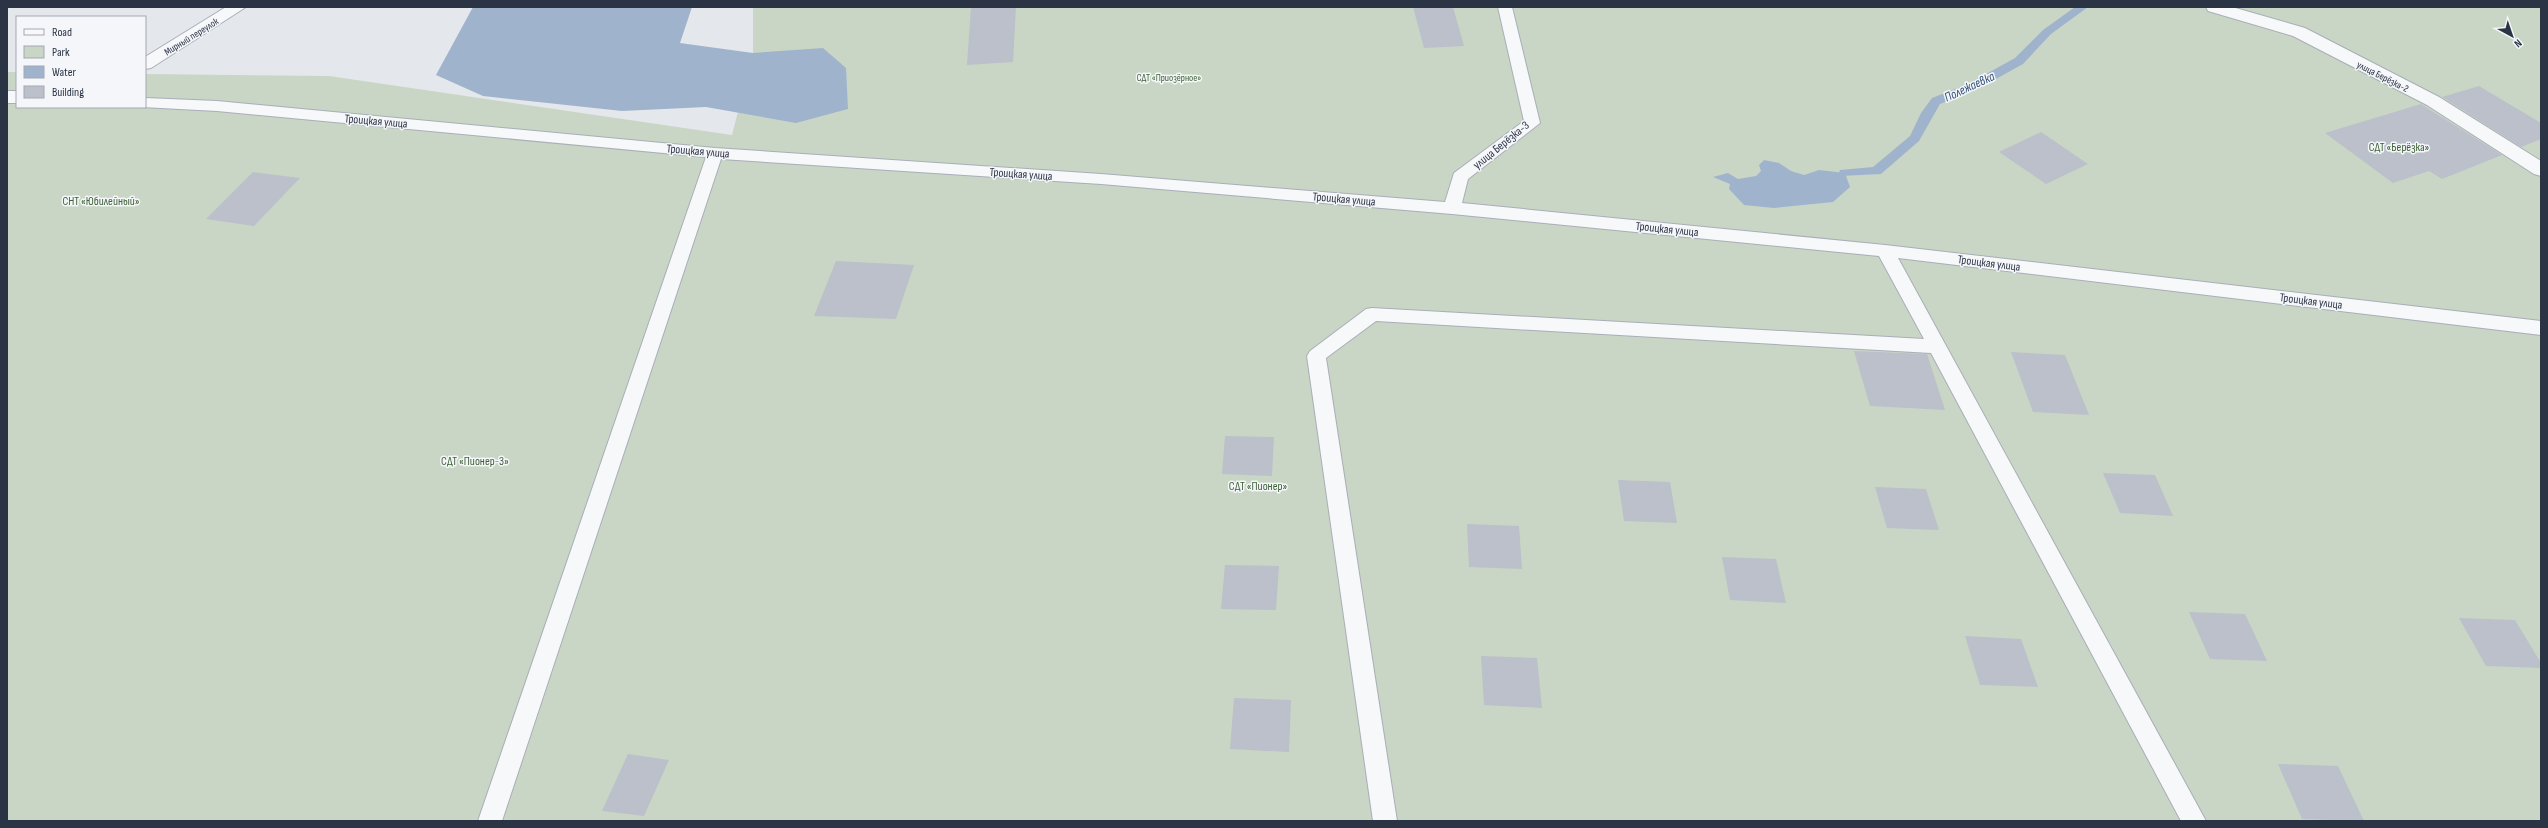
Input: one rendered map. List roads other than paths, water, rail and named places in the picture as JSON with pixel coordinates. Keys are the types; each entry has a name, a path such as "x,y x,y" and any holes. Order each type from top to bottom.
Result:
{"street":[{"name":"Мирный переулок","path":"146,63 238,7"},
{"name":"улица Берёзка-2","path":"2214,7 2298,32 2433,101 2541,170"}],"lane":[{"name":"улица Берёзка-3","path":"1452,208 1460,177 1532,123 1505,7"},
{"name":"Троицкая улица","path":"146,103 217,106 715,153 1101,179 1452,208 1885,251 2541,328"},
{"path":"490,821 715,153"},
{"path":"1885,251 2194,821"},
{"path":"1385,821 1316,356 1372,314 1938,347"}],"water":[{"path":"473,7 692,7 680,43 753,53 823,48 846,68 848,109 796,123 706,107 622,111 483,96 436,75"},
{"path":"1764,160 1779,163 1791,171 1804,175 1819,170 1845,173 1850,187 1833,202 1774,208 1744,205 1729,189 1730,184 1713,177 1728,173 1738,179 1756,176 1761,171 1759,165"}],"waterway":[{"name":"Полежаевка","path":"1845,173 1876,171 1915,138 1927,113 1936,101 1972,87 2019,61 2047,32 2082,7"}],"park label":[{"name":"СДТ «Приозёрное»","path":"1169,77"},
{"name":"СДТ «Берёзка»","path":"2399,147"},
{"name":"СНТ «Юбилейный»","path":"101,201"},
{"name":"СДТ «Пионер-3»","path":"475,461"},
{"name":"СДТ «Пионер»","path":"1258,486"}]}
